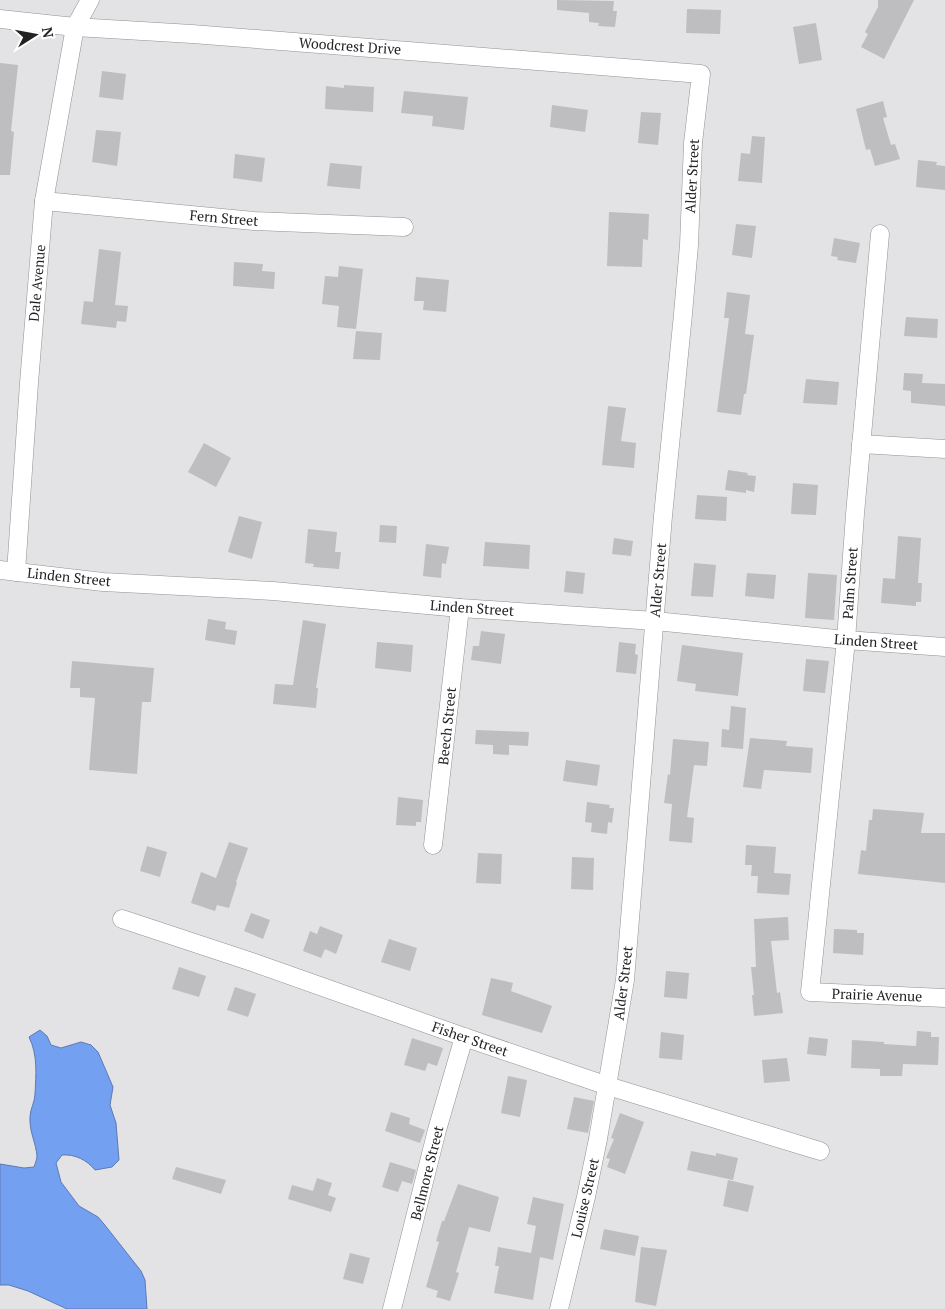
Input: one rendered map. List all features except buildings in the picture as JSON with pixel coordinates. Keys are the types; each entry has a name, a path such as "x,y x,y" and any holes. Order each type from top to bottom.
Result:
{"street":[{"name":"Dale Avenue","path":"8,571 29,383 44,201 75,27 90,0"},
{"name":"Woodcrest Drive","path":"0,19 75,27 192,34 701,74"},
{"name":"Alder Street","path":"608,1086 625,980 689,245 693,143 701,74"},
{"name":"Fern Street","path":"44,201 254,221 404,227"},
{"name":"Palm Street","path":"810,992 846,640 855,514 880,234"},
{"path":"861,444 945,449"},
{"name":"Linden Street","path":"8,571 103,582 274,592 460,608 655,621 846,640 945,647"},
{"name":"Beech Street","path":"434,844 460,608"},
{"name":"Fisher Street","path":"122,919 252,962 608,1086 820,1151"},
{"name":"Prairie Avenue","path":"810,992 945,998"},
{"name":"Bellmore Street","path":"392,1309 437,1130 464,1037"},
{"name":"Louise Street","path":"560,1309 586,1197 608,1086"}],"water":[{"path":"40,1030 47,1036 51,1045 61,1048 81,1042 91,1045 98,1052 113,1087 110,1105 116,1123 119,1160 112,1167 95,1170 88,1163 72,1156 62,1155 56,1163 61,1182 79,1206 98,1217 141,1271 145,1280 147,1309 67,1309 28,1291 9,1285 0,1285 0,1164 24,1168 34,1167 36,1162 37,1156 30,1114 35,1097 36,1065 29,1037"}]}
